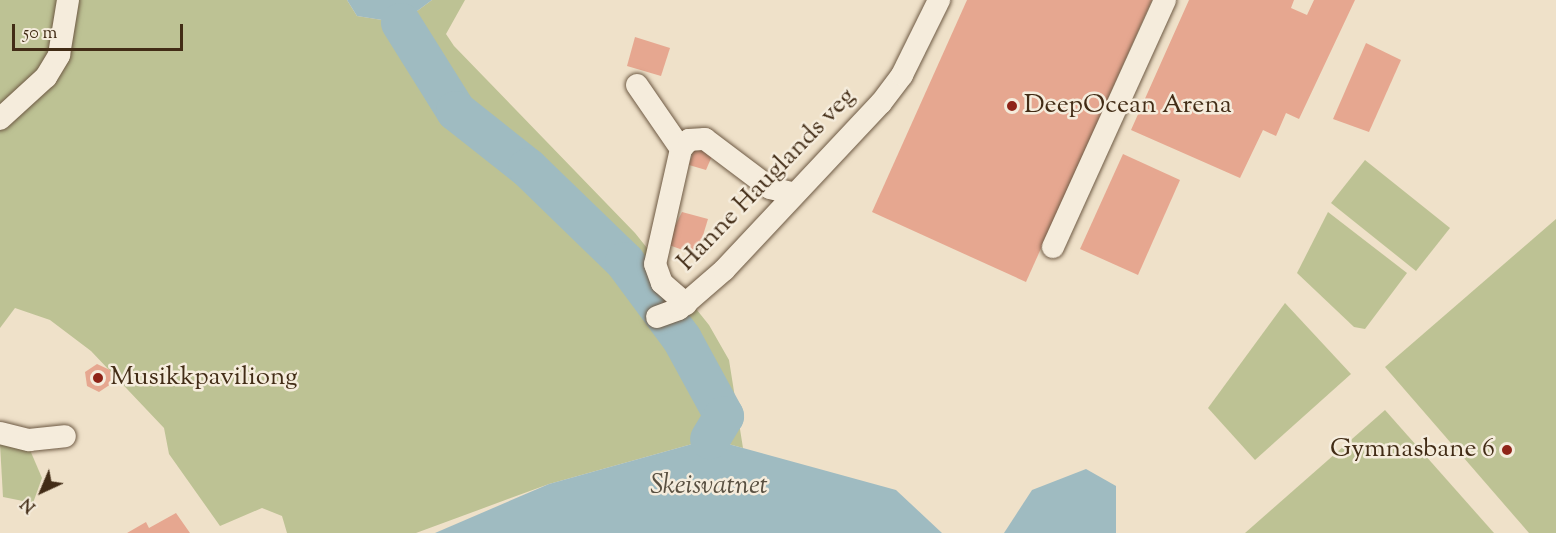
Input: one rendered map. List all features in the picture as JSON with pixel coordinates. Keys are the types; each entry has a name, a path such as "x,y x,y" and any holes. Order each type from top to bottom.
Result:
{"lane":[{"path":"0,119 46,77 59,55 68,0"},
{"name":"Hanne Hauglands veg","path":"681,149 654,264 672,311 724,270 792,193 881,103 902,75 939,0"},
{"path":"1053,247 1165,0"},
{"path":"637,85 681,149 689,140 705,140 770,188 792,193"},
{"path":"0,433 29,440 65,436"}],"green space":[{"path":"0,0 347,0 357,16 401,23 432,0 465,0 446,34 454,46 635,233 709,325 729,360 743,448 710,439 549,484 416,533 287,533 282,516 262,508 220,526 169,454 164,428 91,351 50,320 15,308 0,328"},
{"path":"1365,160 1450,228 1416,271 1331,203"},
{"path":"1328,212 1407,273 1365,329 1354,327 1297,273"},
{"name":"Gymnasbane 6","path":"1556,219 1556,533 1529,533 1385,367"},
{"path":"1285,303 1351,374 1255,460 1208,408"},
{"path":"1385,410 1494,533 1245,533"},
{"path":"0,444 30,450 42,478 33,503 3,497"}],"water":[{"path":"347,0 432,0 401,23 357,16"},
{"name":"Skeisvatnet","path":"710,439 896,490 942,533 435,533 549,484"},
{"path":"1086,469 1116,486 1116,533 1004,533 1032,490"}],"building":[{"name":"DeepOcean Arena","path":"967,0 1152,0 1026,282 872,212"},
{"path":"1189,0 1294,0 1291,8 1307,15 1314,0 1355,0 1299,119 1286,113 1276,136 1263,130 1240,178 1131,130"},
{"path":"635,37 670,48 661,76 627,66"},
{"path":"1366,43 1401,60 1369,132 1333,119"},
{"path":"696,143 715,149 706,170 689,165"},
{"path":"1123,154 1180,180 1138,275 1080,249"},
{"path":"682,212 708,219 697,255 666,244"},
{"name":"Musikkpaviliong","path":"97,364 110,370 111,384 99,392 87,386 85,372"},
{"path":"176,513 190,533 127,533 146,522 149,528"}],"waterway":[{"path":"401,23 456,111 528,168 625,262 682,339 724,416 710,439"}],"place":[{"name":"DeepOcean Arena","path":"1012,106"},
{"name":"Musikkpaviliong","path":"98,378"},
{"name":"Gymnasbane 6","path":"1507,450"}]}
